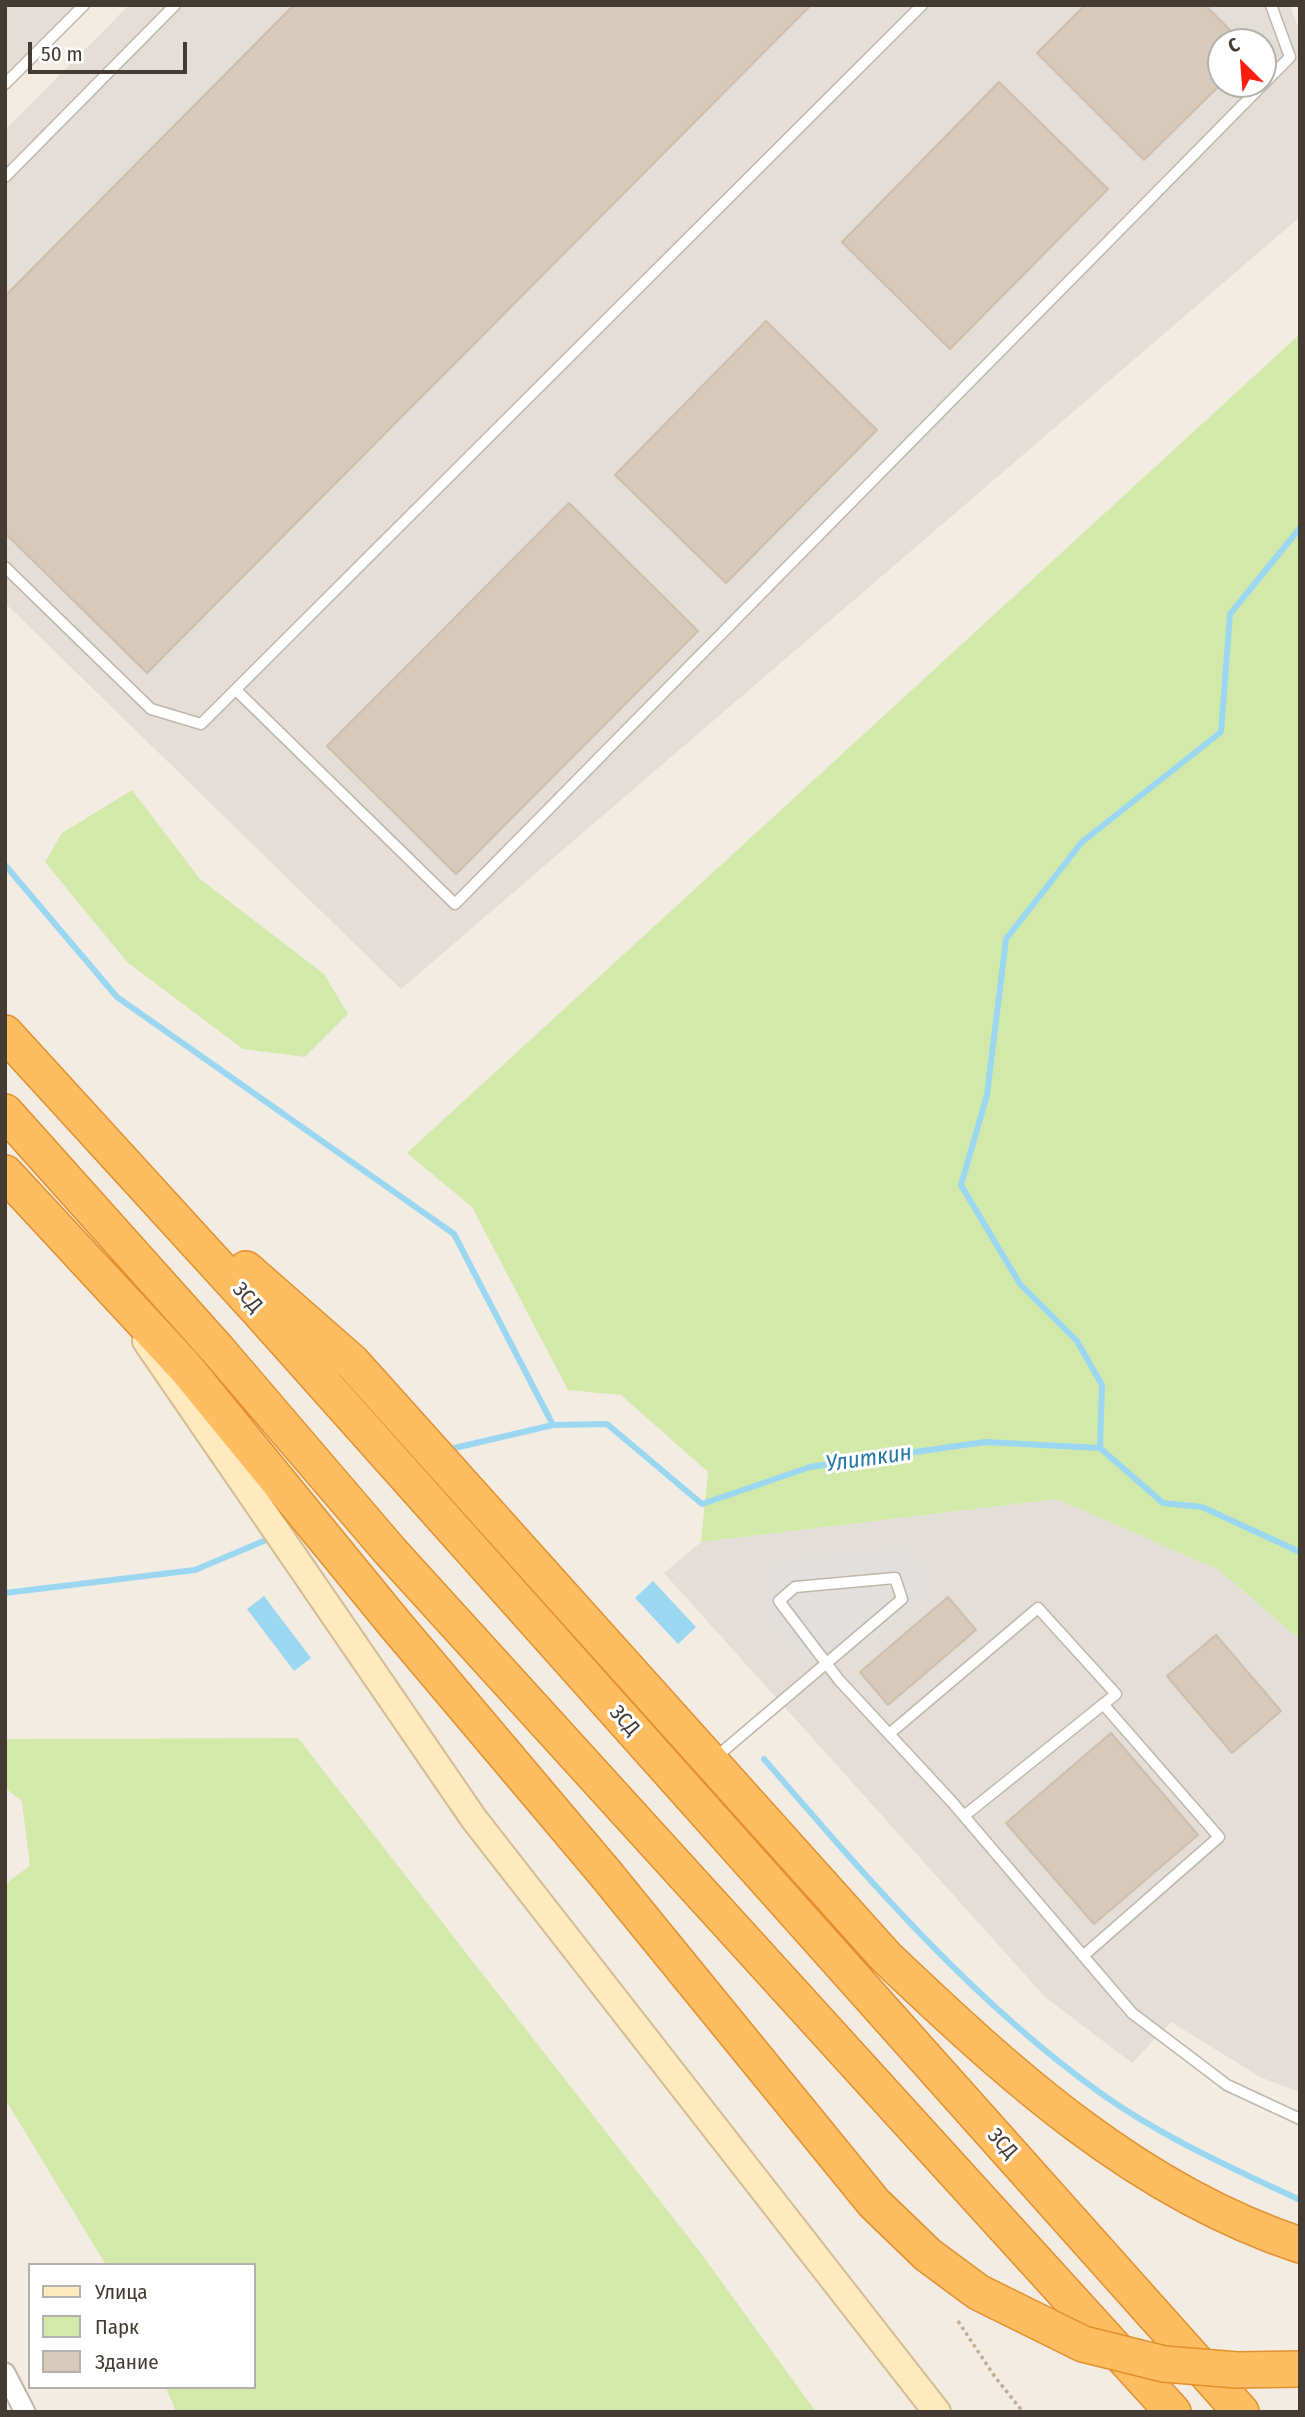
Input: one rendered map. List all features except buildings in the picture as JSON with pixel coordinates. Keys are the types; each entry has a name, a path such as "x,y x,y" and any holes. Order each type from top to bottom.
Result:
{"highway":[{"name":"ЗСД","path":"5,1033 1241,2412"},
{"path":"5,1112 218,1350 390,1551 1173,2412"},
{"path":"113,1151 352,1362 886,1957 956,2024 1093,2138 1220,2214 1300,2245"},
{"path":"5,1173 185,1367 394,1623 605,1873 874,2203 928,2255 978,2292 1083,2344 1164,2364 1237,2370 1300,2369"}],"main road":[{"path":"116,1293 169,1378 474,1819 937,2412"}],"street":[{"path":"5,2373 25,2412"}],"lane":[{"path":"5,84 84,5"},
{"path":"5,177 175,5"},
{"path":"5,566 151,709 201,724 922,5"},
{"path":"236,690 455,904 1290,57 1271,5"},
{"path":"711,1762 828,1662 902,1599 895,1578 795,1587 779,1601 828,1662 839,1680 964,1816 1132,2013 1227,2085 1300,2119"},
{"path":"889,1734 1038,1608 1116,1694 964,1816"},
{"path":"1083,1956 1219,1837 1103,1704"}],"path":[{"path":"958,2321 995,2378 1023,2412"}],"shaded area":[{"path":"5,5 86,5 5,88"},
{"path":"129,5 1290,5 1300,33 1300,217 401,989 5,603 5,130"},
{"path":"1057,1499 1219,1570 1300,1640 1300,2092 1262,2078 1171,2022 1132,2063 1045,1997 664,1573 701,1542"},
{"path":"913,1547 932,1590 848,1658 802,1660 766,1614 760,1592 764,1572 781,1562"}],"green space":[{"path":"1300,334 1300,1640 1219,1570 1057,1499 701,1542 708,1472 621,1395 568,1390 472,1207 407,1153"},
{"path":"132,790 200,879 324,974 348,1014 305,1057 243,1049 127,962 45,862 62,833"},
{"path":"298,1738 700,2252 816,2412 176,2412 167,2389 256,2389 256,2263 105,2263 5,2099 5,1884 30,1866 22,1801 5,1788 5,1739"}],"water":[{"path":"653,1581 696,1627 678,1644 635,1598"},
{"path":"264,1596 311,1658 294,1671 247,1609"}],"waterway":[{"path":"1100,1448 1102,1385 1077,1341 1020,1284 961,1185 987,1095 1006,939 1082,842 1221,732 1230,614 1300,528"},
{"path":"5,865 117,997 454,1234 553,1425"},
{"name":"Улиткин","path":"446,1450 553,1425 607,1424 702,1504 810,1467 985,1442 1100,1448 1163,1503 1202,1507 1300,1552"},
{"path":"5,1593 195,1570 266,1540"},
{"path":"764,1759 841,1848 922,1935 1007,2018 1052,2056 1099,2092 1147,2123 1300,2200"}]}
